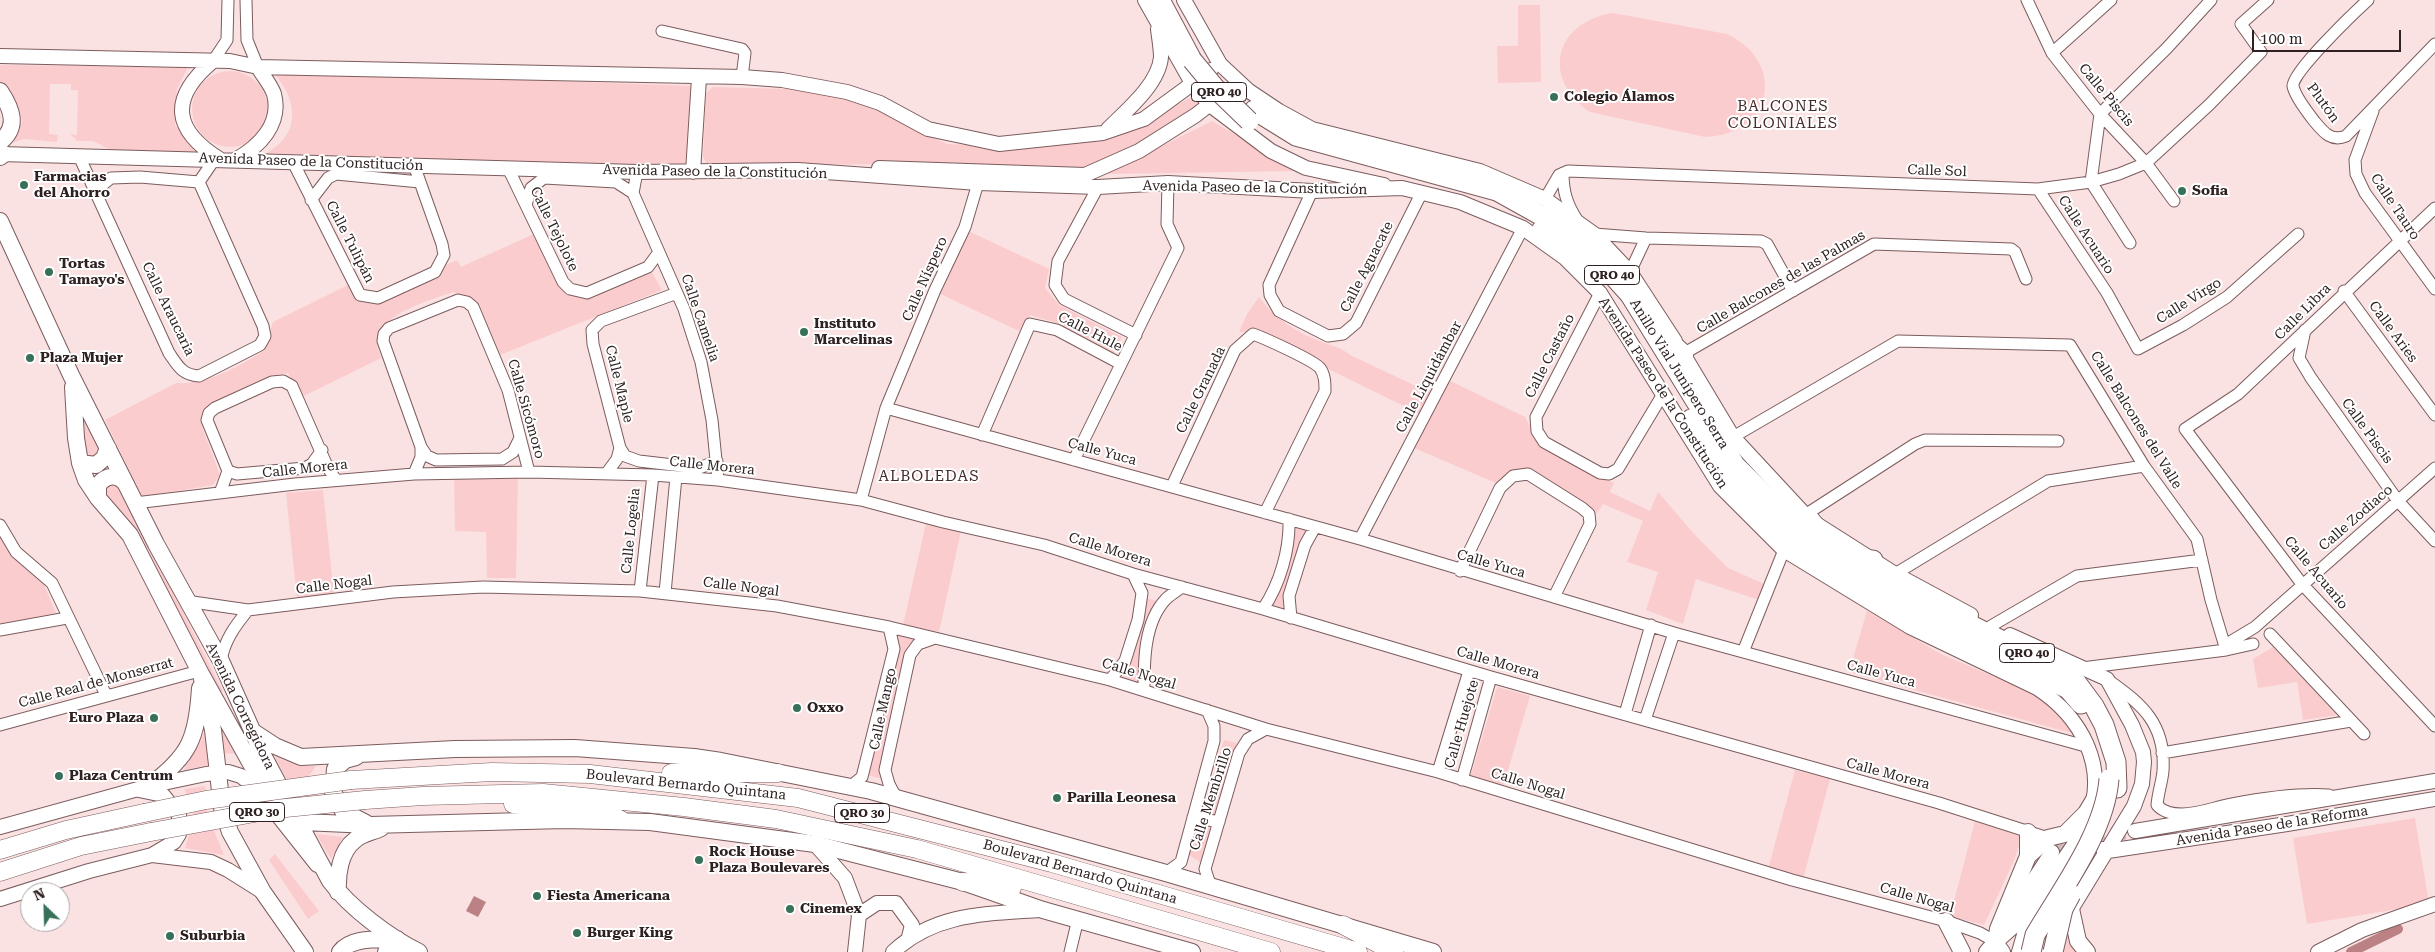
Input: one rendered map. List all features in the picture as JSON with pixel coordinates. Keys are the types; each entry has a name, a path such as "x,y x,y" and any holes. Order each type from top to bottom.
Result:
{"highway":[{"name":"Anillo Vial Junípero Serra","path":"1160,0 1201,65 1224,82 1271,137 1310,152 1481,197 1557,237 1617,294 1722,470 1752,505 1806,551 1872,576"},
{"name":"Anillo Vial Junípero Serra","path":"1173,0 1201,65"},
{"name":"Anillo Vial Junípero Serra","path":"1252,116 1296,136 1497,191 1576,235 1630,295 1735,465 1801,531 1844,560 1872,576 2071,675 2094,706 2104,725 2116,762 2113,783"},
{"path":"1646,321 1683,354 1689,391"},
{"path":"1808,518 1844,560"},
{"name":"QRO 40","path":"2031,952 2035,935 2097,828 2113,783"},
{"name":"QRO 40","path":"2053,952 2063,909 2109,826 2113,783"}],"main road":[{"path":"0,92 12,112 13,123 5,138 1,152"},
{"name":"Avenida Corregidora","path":"0,221 71,375 135,503 186,601 221,661 252,731 295,816 334,886 397,939 415,950"},
{"name":"Avenida Corregidora","path":"71,375 76,407 76,438 80,463 86,480 98,498 130,535 200,672 213,730 222,808 230,832 263,892 305,952"},
{"path":"76,438 82,432 92,430 100,432"},
{"path":"80,463 96,465 104,458 108,448"},
{"path":"98,498 98,485 103,479 113,476 126,484"},
{"path":"143,788 179,762 192,739 196,726 200,672"},
{"path":"200,672 265,788 284,810 303,822 389,825 621,820 662,823 815,844 963,882 1043,910 1192,952"},
{"name":"Boulevard Bernardo Quintana","path":"252,731 276,746 301,757 455,749 599,749 694,757 851,786 1166,873 1433,952"},
{"path":"363,754 344,760 335,769 332,792 343,811 370,825"},
{"name":"Boulevard Bernardo Quintana","path":"0,850 66,830 206,800 351,780 492,772 590,774 798,798 1052,863 1358,952"},
{"path":"590,774 778,773"},
{"name":"Boulevard Bernardo Quintana","path":"0,872 81,846 276,809 423,796 543,793 684,806 776,819 917,849 1271,952"},
{"path":"423,796 603,812 621,820"},
{"path":"2028,856 2050,845 2065,834 2086,813 2095,798"},
{"path":"334,886 345,852 354,840 389,825"},
{"path":"1996,949 1998,929 2028,856 2028,832"},
{"path":"963,882 995,884 1066,899 1076,896"},
{"path":"2071,909 2078,941 2087,952"},
{"path":"1946,921 1957,938 1962,952"},
{"path":"1343,925 1394,952"},
{"path":"340,952 358,941 397,939"},
{"path":"386,952 415,950"}],"street":[{"path":"224,160 204,150 192,136 184,122 182,106 186,90 213,61 227,40 228,0"},
{"path":"96,190 111,178 185,179 199,182 224,160 250,152 272,125 276,108 273,93 258,67 247,40 246,0"},
{"path":"1144,0 1158,26 1201,65 1242,85 1280,111 1312,129 1480,171 1545,199 1594,234 1630,272 1683,354 1733,437 1808,518 1872,576 1895,574 2048,481 2144,466"},
{"path":"1184,0 1201,65 1215,108 1271,152 1306,168 1402,188"},
{"name":"Calle Piscis","path":"2027,0 2052,53 2100,114 2146,163 2174,202"},
{"path":"2052,53 2111,0"},
{"path":"2130,243 2091,182 2100,114 2167,48 2211,0"},
{"name":"Calle Sol","path":"1563,173 1568,171 2038,189 2091,182 2119,174 2146,163 2209,105 2261,52 2241,24 2268,0"},
{"name":"Plutón","path":"2368,0 2307,62 2297,74 2293,86 2309,113 2330,137 2338,140 2346,136 2375,106"},
{"path":"1103,133 1138,100 1155,75 1161,58 1158,26"},
{"path":"662,31 742,49 745,52 742,77"},
{"path":"2375,106 2435,44"},
{"path":"0,56 230,61 258,67 699,78 742,77 782,80 847,92 880,103 928,129 999,144 1103,133 1144,119 1201,65"},
{"path":"694,172 699,78"},
{"path":"798,170 891,168 1084,175 1139,151 1215,108 1231,98 1242,85"},
{"name":"Calle Tauro","path":"2375,106 2355,160 2356,174 2365,193 2435,289"},
{"name":"Avenida Paseo de la Constitución","path":"1,152 79,156 637,172 798,170 978,184 1098,187 1168,184 1352,192 1402,188 1460,202 1523,228 1565,258 1600,293 1720,486 1784,550 1910,627 2037,688 2054,699 2071,716 2089,747 2094,770 2095,798 2088,819 2037,900 2029,917 2019,952"},
{"name":"Calle Araucaria","path":"79,156 169,353 182,371 189,375 199,376 260,345 264,336 263,326 199,182"},
{"name":"Calle Tulipán","path":"293,162 360,295 378,298 435,272 441,264 444,255 442,244 414,165"},
{"name":"Calle Tejolote","path":"508,168 563,282 570,289 587,293 648,267 659,252"},
{"path":"526,205 530,188 544,178 616,182 633,193 637,172"},
{"path":"1545,199 1559,175 1563,173"},
{"path":"1563,173 1563,190 1577,222"},
{"path":"312,200 328,178 336,174 420,182"},
{"name":"Calle Níspero","path":"861,500 886,408 935,290 965,227 978,184"},
{"path":"1121,364 1178,248 1167,224 1168,184"},
{"path":"1098,187 1058,260 1055,285 1064,299 1136,335"},
{"name":"Calle Acuario","path":"2038,189 2107,293 2138,349"},
{"name":"Calle Aguacate","path":"1312,191 1269,285 1270,295 1279,311 1328,336 1343,334 1356,323 1422,192"},
{"name":"Calle Camelia","path":"633,193 677,293 701,362 717,461 718,480"},
{"name":"Calle Libra","path":"2185,429 2238,394 2283,353 2344,291 2435,208"},
{"name":"Calle Liquidámbar","path":"1360,539 1523,228"},
{"path":"1594,234 1646,238 1761,241 1767,244 1793,291"},
{"name":"Calle Virgo","path":"2138,349 2183,325 2227,297 2298,234"},
{"path":"1630,272 1646,238"},
{"name":"Calle Balcones de las Palmas","path":"1683,354 1874,244 2011,249 2015,252 2026,279"},
{"name":"Calle Aries","path":"2344,291 2435,415"},
{"name":"Calle Maple","path":"620,448 593,344 592,330 602,321 677,293"},
{"name":"Calle Castaño","path":"1600,293 1536,417 1537,431 1544,442 1600,473 1610,474 1618,469 1663,394"},
{"name":"Calle Sicómoro","path":"421,447 383,341 384,334 389,328 458,300 467,302 474,307 508,390 528,472"},
{"name":"Calle Hule","path":"982,435 1030,324 1057,330 1121,364 1074,460"},
{"name":"Calle Piscis","path":"2306,328 2300,358 2310,378 2398,501 2435,541"},
{"name":"Calle Granada","path":"1172,486 1235,350 1252,334 1266,339 1320,367 1325,378 1325,391 1265,513"},
{"name":"Calle Balcones del Valle","path":"1733,437 1898,341 2070,345 2144,466 2197,539 2226,648"},
{"path":"220,493 228,471 207,420 209,413 214,408 272,382 283,381 292,386 336,480"},
{"name":"Calle Yuca","path":"886,408 1360,539 1460,571 1674,633 2089,747"},
{"name":"Calle Acuario","path":"2185,429 2302,584 2435,726"},
{"path":"421,447 427,456 436,460 502,459 512,452 520,438"},
{"path":"1808,518 1915,444 1925,440 2058,441"},
{"path":"414,474 421,457 421,447"},
{"path":"620,448 625,456 639,461 699,468 717,461"},
{"path":"606,474 617,459 620,448"},
{"name":"Calle Morera","path":"228,471 237,474 305,468 312,464 322,450"},
{"name":"Calle Zodiaco","path":"2226,648 2255,627 2435,468"},
{"name":"Calle Morera","path":"135,503 336,480 414,474 528,472 652,475 718,480 861,500 943,522 1044,545 1133,574 1263,609 1492,677 1939,803 2028,832 2050,845"},
{"path":"1460,571 1500,488 1513,476 1528,474 1589,514 1590,524 1554,597"},
{"name":"Calle Logelia","path":"640,591 652,475"},
{"path":"665,594 676,477"},
{"path":"1263,609 1274,594 1290,538 1289,519"},
{"path":"0,525 16,552 52,583 67,618 106,694"},
{"path":"1291,618 1289,596 1305,545 1315,527"},
{"path":"1744,652 1784,550"},
{"path":"1991,626 2077,576 2202,560"},
{"path":"1110,680 1125,661 1138,620 1142,593 1133,574"},
{"path":"1895,574 1991,626 2107,679 2138,701 2155,726 2162,752 2162,780 2157,805 2169,812 2194,813 2232,804 2307,794 2369,794 2375,798 2376,804 2363,812"},
{"path":"1144,690 1144,657 1154,621 1165,600 1182,587"},
{"name":"Calle Nogal","path":"186,601 248,610 393,592 483,588 640,591 777,606 889,627 1110,680 1266,729 1438,772 1792,880 1946,921 1980,933 1996,949"},
{"path":"221,661 223,650 232,630 248,610"},
{"path":"0,630 67,618"},
{"path":"1625,714 1651,625"},
{"name":"Calle Mango","path":"851,786 862,777 894,649 889,627"},
{"path":"1645,720 1674,633"},
{"path":"2270,634 2364,734"},
{"name":"Calle Mango","path":"897,799 889,784 885,770 910,655 918,644 936,638"},
{"path":"2082,668 2253,644"},
{"name":"Calle Huejote","path":"1438,772 1470,670"},
{"name":"Calle Real de Monserrat","path":"0,725 106,694 200,672"},
{"name":"Calle Huejote","path":"1462,780 1492,677"},
{"path":"2045,952 2134,806 2142,784 2143,752 2132,725 2107,679"},
{"path":"878,707 898,711"},
{"name":"Calle Membrillo","path":"1166,873 1180,862 1214,741 1214,726 1207,710"},
{"path":"2162,752 2351,721"},
{"name":"Calle Membrillo","path":"1211,887 1205,869 1239,753 1248,739 1266,729"},
{"path":"0,827 143,788 217,772 228,772 241,776 256,788 334,886"},
{"name":"Avenida Paseo de la Reforma","path":"2135,831 2435,781"},
{"path":"0,899 89,871 152,855 174,842 179,834 179,815 163,795 143,788"},
{"path":"2378,810 2435,795"},
{"path":"2095,798 2101,822 2110,824 2122,822 2134,806"},
{"path":"2095,798 2091,834 2095,844 2108,851"},
{"name":"Avenida Paseo de la Reforma","path":"2108,851 2378,810 2435,799"},
{"path":"1193,817 1219,822"},
{"path":"815,844 845,878 859,915 855,952"},
{"path":"1996,949 2013,927 2050,845 2073,844 2088,854 2090,859 2038,952"},
{"path":"152,855 211,862 228,870 263,892"},
{"path":"859,915 877,903 896,903 912,925 909,937"},
{"path":"2318,952 2362,930 2435,904"},
{"path":"893,952 909,937 966,915 1043,910"},
{"path":"1070,952 1078,919"},
{"path":"2011,952 2013,927"}],"shaded area":[{"path":"1518,5 1540,5 1541,82 1498,83 1497,46 1518,46"},
{"path":"1613,13 1727,34 1746,47 1759,62 1765,79 1764,96 1757,111 1745,124 1728,133 1705,137 1590,112 1574,99 1565,84 1560,69 1561,54 1567,40 1578,28 1593,18"},
{"path":"0,65 188,67 177,89 175,125 197,154 111,150 93,141 77,141 70,134 77,135 78,90 71,90 71,84 50,84 49,134 58,135 57,142 23,139 13,143 22,122 20,112 0,82"},
{"path":"230,71 244,74 257,82 265,95 268,109 265,123 257,136 244,144 230,147 216,144 203,136 195,123 192,109 195,95 203,82 216,74"},
{"path":"275,71 692,86 690,167 264,155 287,135 292,117 290,99 275,75"},
{"path":"713,87 790,89 843,98 882,111 922,133 947,144 996,146 1138,126 1197,94 1206,104 1134,149 1082,168 961,164 707,165 703,157 706,93"},
{"path":"1212,121 1298,171 1106,174"},
{"path":"964,229 1049,269 1045,288 1059,305 1122,337 1112,357 1060,324 1030,315 1019,331 934,291"},
{"path":"536,233 551,266 569,295 585,299 651,271 662,290 500,355 490,334 467,298 453,292 419,304 395,316 379,333 377,343 381,358 300,398 288,373 266,378 244,387 205,411 202,427 220,475 213,485 142,497 105,420 176,383 188,383 211,378 245,362 265,350 273,322 348,285 357,292 375,298 457,260 461,267"},
{"path":"1259,297 1272,312 1295,329 1340,348 1350,355 1431,393 1440,376 1525,417 1540,444 1614,483 1610,492 1650,511 1658,492 1696,536 1728,568 1769,586 1762,601 1696,579 1683,624 1646,610 1658,572 1627,562 1643,521 1603,504 1597,513 1529,473 1498,484 1405,444 1420,414 1253,332 1239,332 1247,314"},
{"path":"75,391 100,450 100,458 87,461"},
{"path":"518,473 516,578 487,578 486,532 455,531 454,474"},
{"path":"105,483 118,484 223,691 219,693 171,605 130,523 102,489"},
{"path":"323,490 334,595 297,599 286,493"},
{"path":"926,523 961,531 939,632 903,625"},
{"path":"1294,527 1310,530 1287,613 1272,605"},
{"path":"0,535 11,555 42,580 56,613 0,625"},
{"path":"1146,598 1161,602 1141,685 1117,678"},
{"path":"1867,611 1941,654 2037,695 2054,707 2075,734 1849,672"},
{"path":"895,634 916,640 885,780 868,775"},
{"path":"2273,647 2338,715 2303,720 2297,682 2258,688 2253,659"},
{"path":"1497,687 1530,696 1503,787 1470,778"},
{"path":"218,717 239,754 222,753"},
{"path":"205,731 208,765 184,770 185,767"},
{"path":"1224,740 1237,743 1201,863 1189,855"},
{"path":"274,756 300,766 316,766 309,776 315,806 319,813 307,812 301,806"},
{"path":"1795,770 1830,779 1803,879 1768,869"},
{"path":"205,786 207,813 224,855 185,848 193,824 194,813 184,789"},
{"path":"2415,818 2429,904 2307,924 2293,838"},
{"path":"1975,821 2022,837 2013,863 1984,925 1950,916"},
{"path":"316,834 343,837 331,859"},
{"path":"275,854 319,911 308,919 269,860"},
{"path":"474,896 486,902 478,917 466,911"},
{"path":"2069,925 2079,952 2051,952"}],"waterway":[{"path":"2351,952 2398,929"}],"tunnel":[{"path":"2052,852 2070,841 2135,831"}],"place":[{"name":"Colegio Álamos","path":"1554,97"},
{"name":"Farmacias del Ahorro","path":"24,185"},
{"name":"Sofia","path":"2182,191"},
{"name":"Tortas Tamayo's","path":"49,272"},
{"name":"Instituto Marcelinas","path":"804,332"},
{"name":"Plaza Mujer","path":"30,358"},
{"name":"Oxxo","path":"797,708"},
{"name":"Euro Plaza","path":"154,718"},
{"name":"Plaza Centrum","path":"59,776"},
{"name":"Parilla Leonesa","path":"1057,798"},
{"name":"Rock House Plaza Boulevares","path":"699,860"},
{"name":"Fiesta Americana","path":"537,896"},
{"name":"Cinemex","path":"790,909"},
{"name":"Burger King","path":"577,933"},
{"name":"Suburbia","path":"170,936"}],"district":[{"name":"BALCONES COLONIALES","path":"1783,116"},
{"name":"ALBOLEDAS","path":"929,477"}]}
